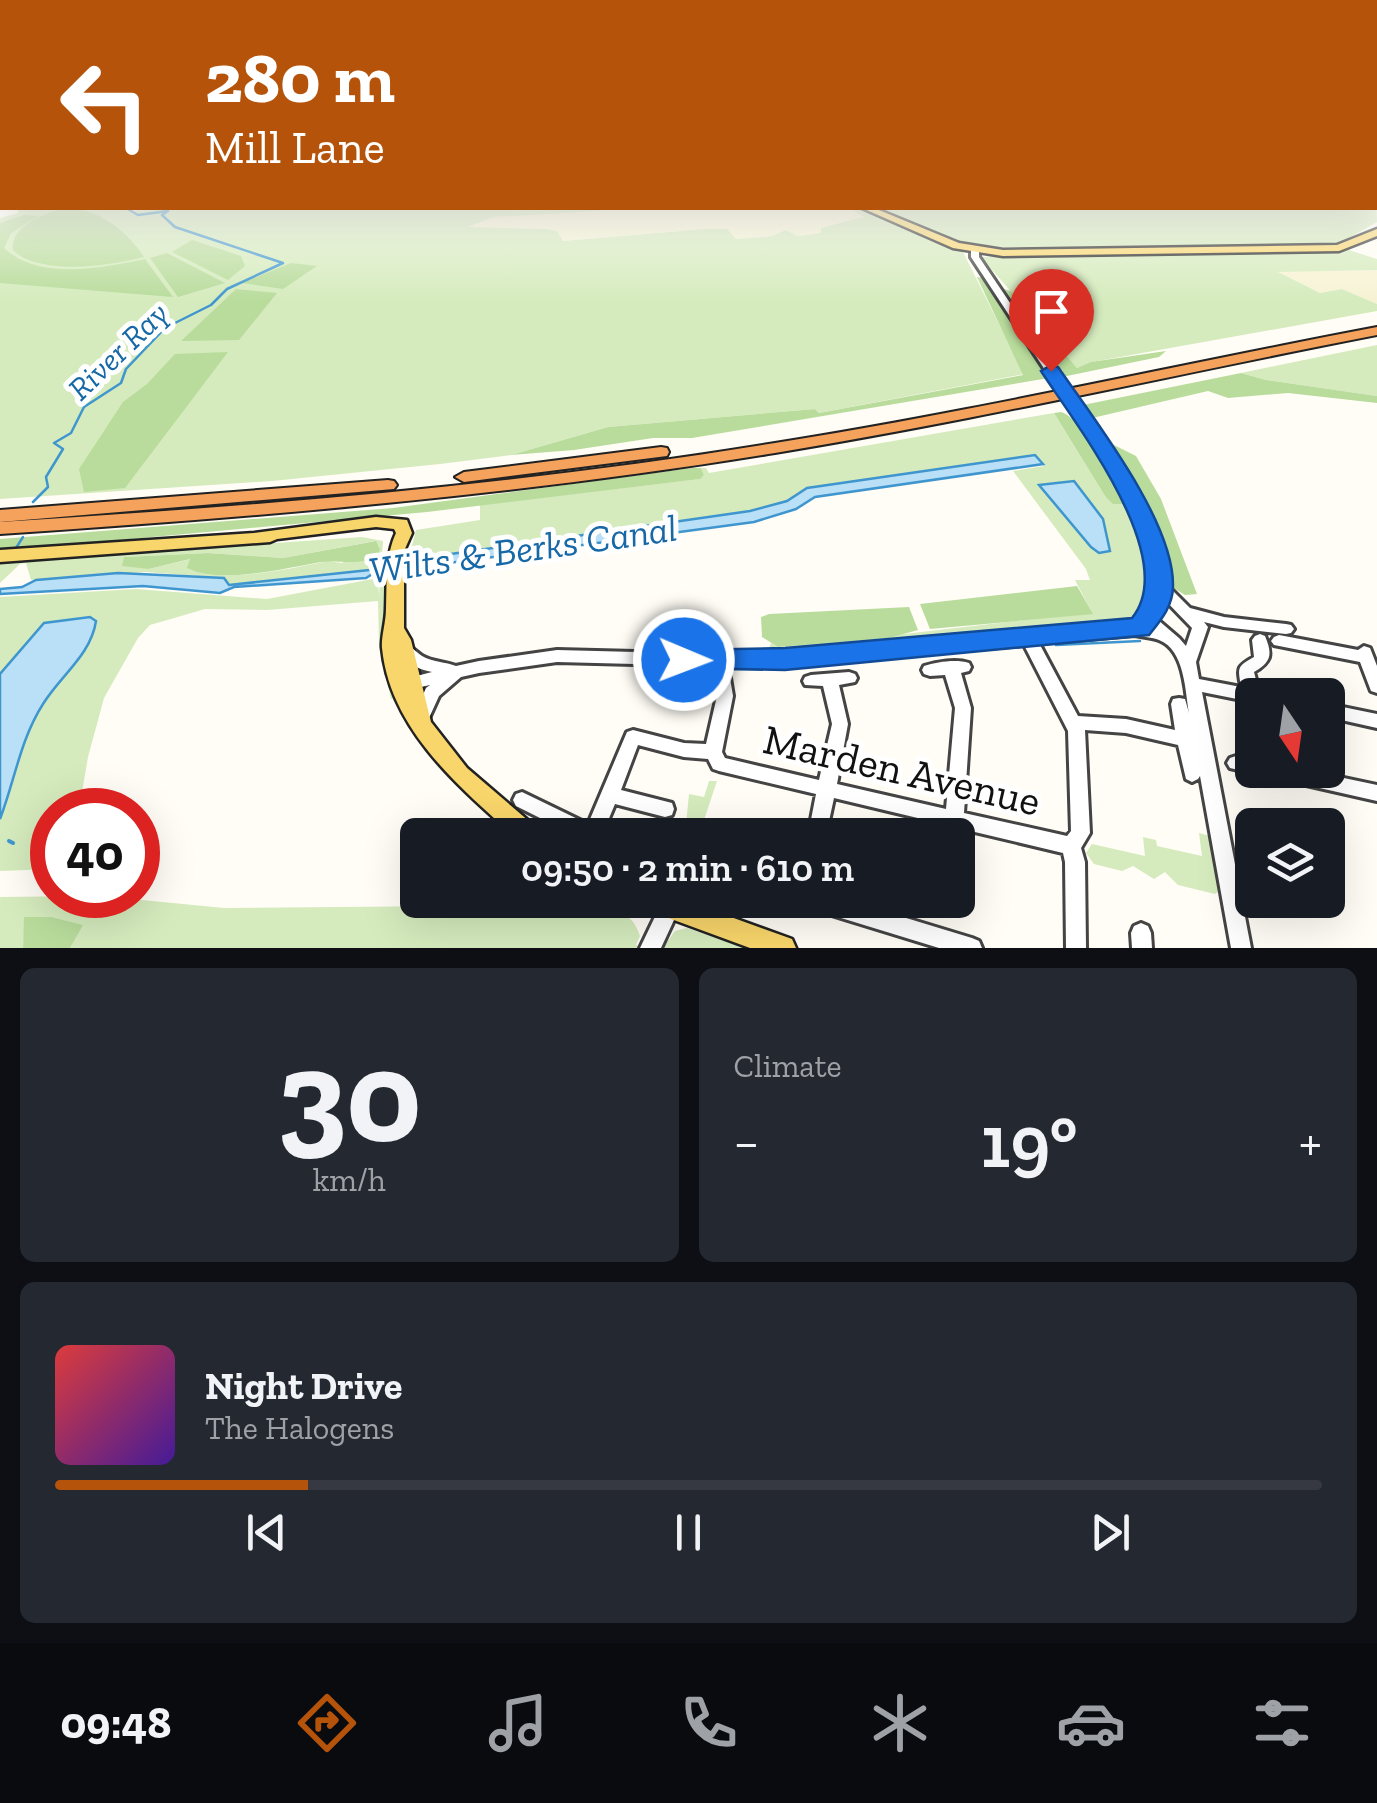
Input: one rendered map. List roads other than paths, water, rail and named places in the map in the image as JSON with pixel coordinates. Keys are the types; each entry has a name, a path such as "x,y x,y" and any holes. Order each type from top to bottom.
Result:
{"highway":[{"path":"0,516 411,483 725,444 981,402 1377,322"},
{"path":"0,528 406,496 728,456 1025,405 1377,331"}],"main road":[{"path":"878,212 976,250 1042,253 1329,248 1355,244 1377,232"},
{"path":"260,536 393,521 403,527 396,552 395,607 410,711 423,717 454,769 510,818"},
{"path":"0,556 375,531 386,535 396,552"},
{"path":"700,918 783,948"}],"street":[{"path":"976,250 975,258 1144,521 1156,556 1160,586 1152,613 1153,626 1168,637 1188,662"},
{"path":"1160,586 1196,620 1197,634 1188,662 1242,948"},
{"path":"1134,630 1152,613 1182,610 1282,635 1371,668"},
{"path":"406,684 461,671 580,655 719,661 1134,630 1168,637 1197,634 1224,622"},
{"path":"399,638 421,664 461,671"},
{"name":"Marden Avenue","path":"975,825 1071,846 1080,833 1075,723 1028,638"},
{"path":"1248,678 1246,669 1262,660 1260,640"},
{"name":"Marden Avenue","path":"719,661 725,696 713,752 724,767 945,818"},
{"path":"930,670 957,668 963,708 954,818"},
{"path":"423,717 432,692 461,671"},
{"path":"811,681 840,678 840,724 820,818"},
{"path":"1192,684 1235,693"},
{"path":"1179,704 1192,774"},
{"path":"1345,714 1377,721"},
{"path":"1075,723 1126,726 1184,739"},
{"path":"599,818 633,738 684,750 713,752"},
{"path":"1345,785 1377,792"},
{"path":"610,794 666,809"},
{"path":"522,800 558,818"},
{"path":"1071,846 1078,947"},
{"path":"650,948 655,918"},
{"path":"874,918 972,948"}],"water":[{"name":"Wilts & Berks Canal","path":"1035,455 1043,464 815,497 796,509 754,522 374,573 366,578 234,587 220,593 143,586 0,594 0,589 22,587 36,580 118,573 224,578 229,585 407,566 423,558 750,511 787,501 807,488"},
{"path":"1074,481 1103,519 1110,551 1099,553 1091,547 1039,485"},
{"path":"90,617 96,621 93,633 82,655 43,704 29,732 0,819 0,674 44,623"}],"waterway":[{"name":"River Ray","path":"133,212 159,212"},
{"name":"River Ray","path":"33,502 48,487 46,477 63,449 54,443 71,433 84,407 121,383 126,369 165,328 211,305 227,289 283,263 175,227 162,215 166,212"},
{"name":"River Ray","path":"16,548 23,537"},
{"path":"1056,645 1140,641"},
{"path":"9,841 13,843"}]}
